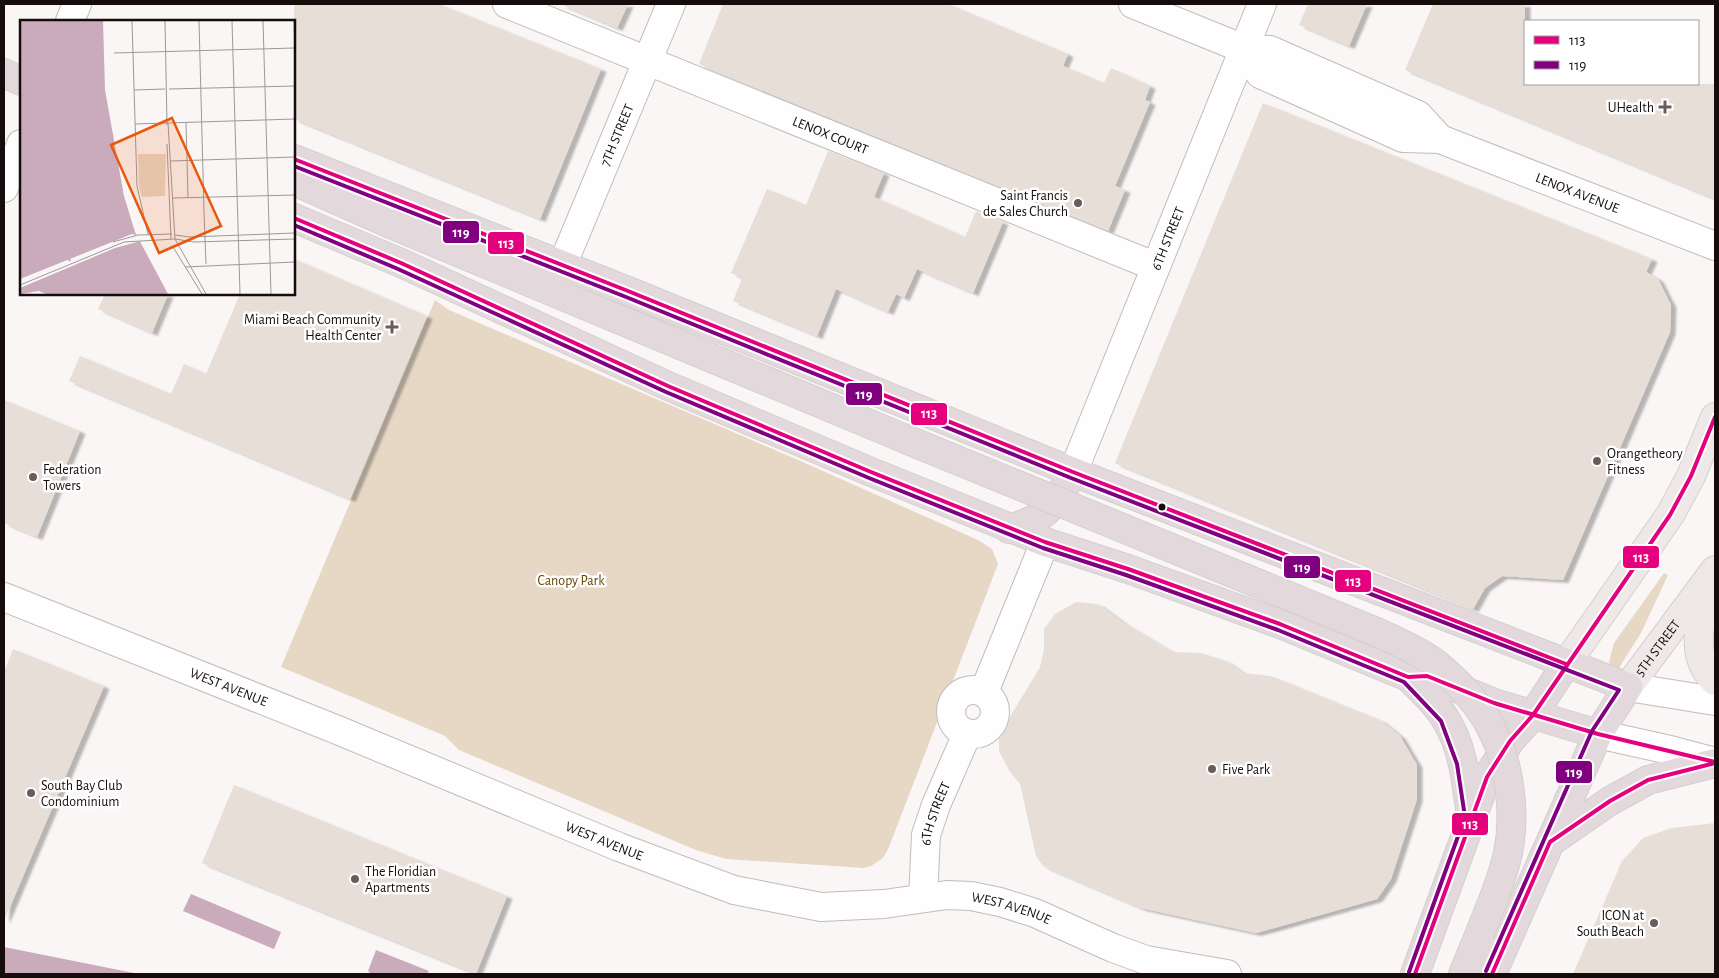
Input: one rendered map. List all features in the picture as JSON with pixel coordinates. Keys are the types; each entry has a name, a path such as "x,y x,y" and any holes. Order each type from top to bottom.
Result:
{"highway":[{"path":"4,73 20,80"},
{"path":"295,159 1072,472 1628,687"},
{"path":"295,181 393,225 908,440 1381,634 1409,647 1434,662 1455,682 1490,726 1508,778 1511,826 1508,853 1480,933 1463,974"},
{"path":"295,218 410,267 668,386 1009,529 1128,569 1280,624 1408,677 1434,678 1494,703 1598,734"},
{"path":"1009,529 1033,522 1055,504 1072,472"},
{"path":"1415,974 1471,818 1494,765 1510,741 1533,715 1566,664"},
{"path":"1408,677 1446,718 1456,739 1463,763 1471,818"},
{"name":"5TH STREET","path":"1492,974 1598,734 1628,687"},
{"path":"1550,842 1610,801 1648,780 1715,762"}],"main road":[{"path":"1566,664 1670,515 1691,476 1715,417"},
{"path":"1713,574 1699,634 1698,650 1701,662 1715,681"},
{"name":"5TH STREET","path":"1628,687 1713,574"}],"street":[{"path":"70,20 77,4"},
{"name":"LENOX COURT","path":"507,4 1154,266"},
{"name":"7TH STREET","path":"562,266 671,4"},
{"name":"LENOX AVENUE","path":"1133,4 1244,49 1270,50 1418,114 1440,139 1715,246"},
{"name":"6TH STREET","path":"1072,472 1154,266 1262,4"},
{"path":"4,188 20,147"},
{"name":"6TH STREET","path":"923,898 926,835 936,805 967,734 955,726 952,719 952,704 965,691 972,689 984,692 1045,542"},
{"name":"WEST AVENUE","path":"4,597 344,732 619,847 734,890 822,907 884,904 947,895 971,896 1000,902 1035,913 1113,948 1146,960 1227,974"},
{"path":"1628,687 1715,701"},
{"path":"1598,734 1715,762"}],"green space":[{"name":"Canopy Park","path":"435,300 449,310 796,459 978,540 992,549 998,564 889,847 883,858 864,868 726,859 696,850 459,750 445,736 281,667"},
{"path":"1664,573 1668,575 1641,633 1619,668 1612,668 1609,662 1614,643"}],"shaded area":[{"path":"191,894 281,932 274,949 183,911"},
{"path":"4,947 139,974 4,974"},
{"path":"376,950 429,971 427,974 371,974 368,971"}],"building":[{"path":"294,4 439,4 601,69 540,219 295,119"},
{"path":"560,4 628,4 617,28"},
{"path":"723,4 948,4 1068,54 1063,66 1104,83 1111,68 1150,86 1145,100 1150,102 1115,186 1125,190 1108,231 699,64"},
{"path":"1308,4 1367,4 1349,46 1299,25"},
{"path":"1433,4 1525,4 1524,85 1715,84 1715,199 1405,70"},
{"path":"1263,103 1652,259 1646,272 1658,279 1671,305 1670,332 1563,580 1502,576 1485,588 1473,609 1115,463"},
{"path":"828,151 884,173 874,197 965,237 976,211 1003,222 973,293 917,269 904,298 896,294 888,312 836,289 817,336 733,301 742,278 731,273 767,189 806,205"},
{"path":"295,259 427,316 350,499 69,381 80,356 171,394 184,364 206,374 240,295 295,295"},
{"path":"105,295 168,295 152,333 98,309"},
{"name":"Federation Towers","path":"4,400 80,431 37,537 4,523"},
{"name":"Five Park","path":"1076,602 1098,604 1125,624 1172,652 1201,653 1226,661 1243,673 1271,676 1380,720 1400,736 1417,765 1417,799 1391,879 1377,899 1256,933 1141,908 1043,866 1036,856 1020,784 1010,772 999,751 999,735 1040,667 1044,650 1044,629 1055,614"},
{"name":"South Bay Club Condominium","path":"13,649 104,686 4,921 4,672"},
{"name":"The Floridian Apartments","path":"234,785 507,896 476,974 202,863"},
{"name":"ICON at South Beach","path":"1715,823 1715,974 1573,974 1622,861 1643,838 1671,828"}],"transit line":[{"name":"113","path":"295,159 628,291 1073,472 1566,664"},
{"name":"119","path":"295,166 626,297 1071,478 1619,690 1592,731 1486,971"},
{"name":"113","path":"295,218 401,263 668,386 871,472 1045,542 1128,569 1280,624 1408,677 1427,676 1494,703 1598,734 1715,762"},
{"name":"119","path":"295,225 398,269 666,392 869,478 1043,548 1126,575 1278,630 1404,682 1441,721 1457,764 1465,817 1409,972"},
{"name":"113","path":"1415,974 1487,777 1510,741 1533,715 1670,515 1691,476 1715,417"},
{"name":"113","path":"1492,974 1550,842 1610,801 1648,780 1715,763"}],"place":[{"name":"UHealth","path":"1665,107"},
{"name":"Saint Francis de Sales Church","path":"1078,203"},
{"name":"Miami Beach Community Health Center","path":"392,327"},
{"name":"Orangetheory Fitness","path":"1597,461"},
{"name":"Federation Towers","path":"33,477"},
{"name":"Five Park","path":"1212,769"},
{"name":"South Bay Club Condominium","path":"31,793"},
{"name":"The Floridian Apartments","path":"355,879"},
{"name":"ICON at South Beach","path":"1654,923"}]}
